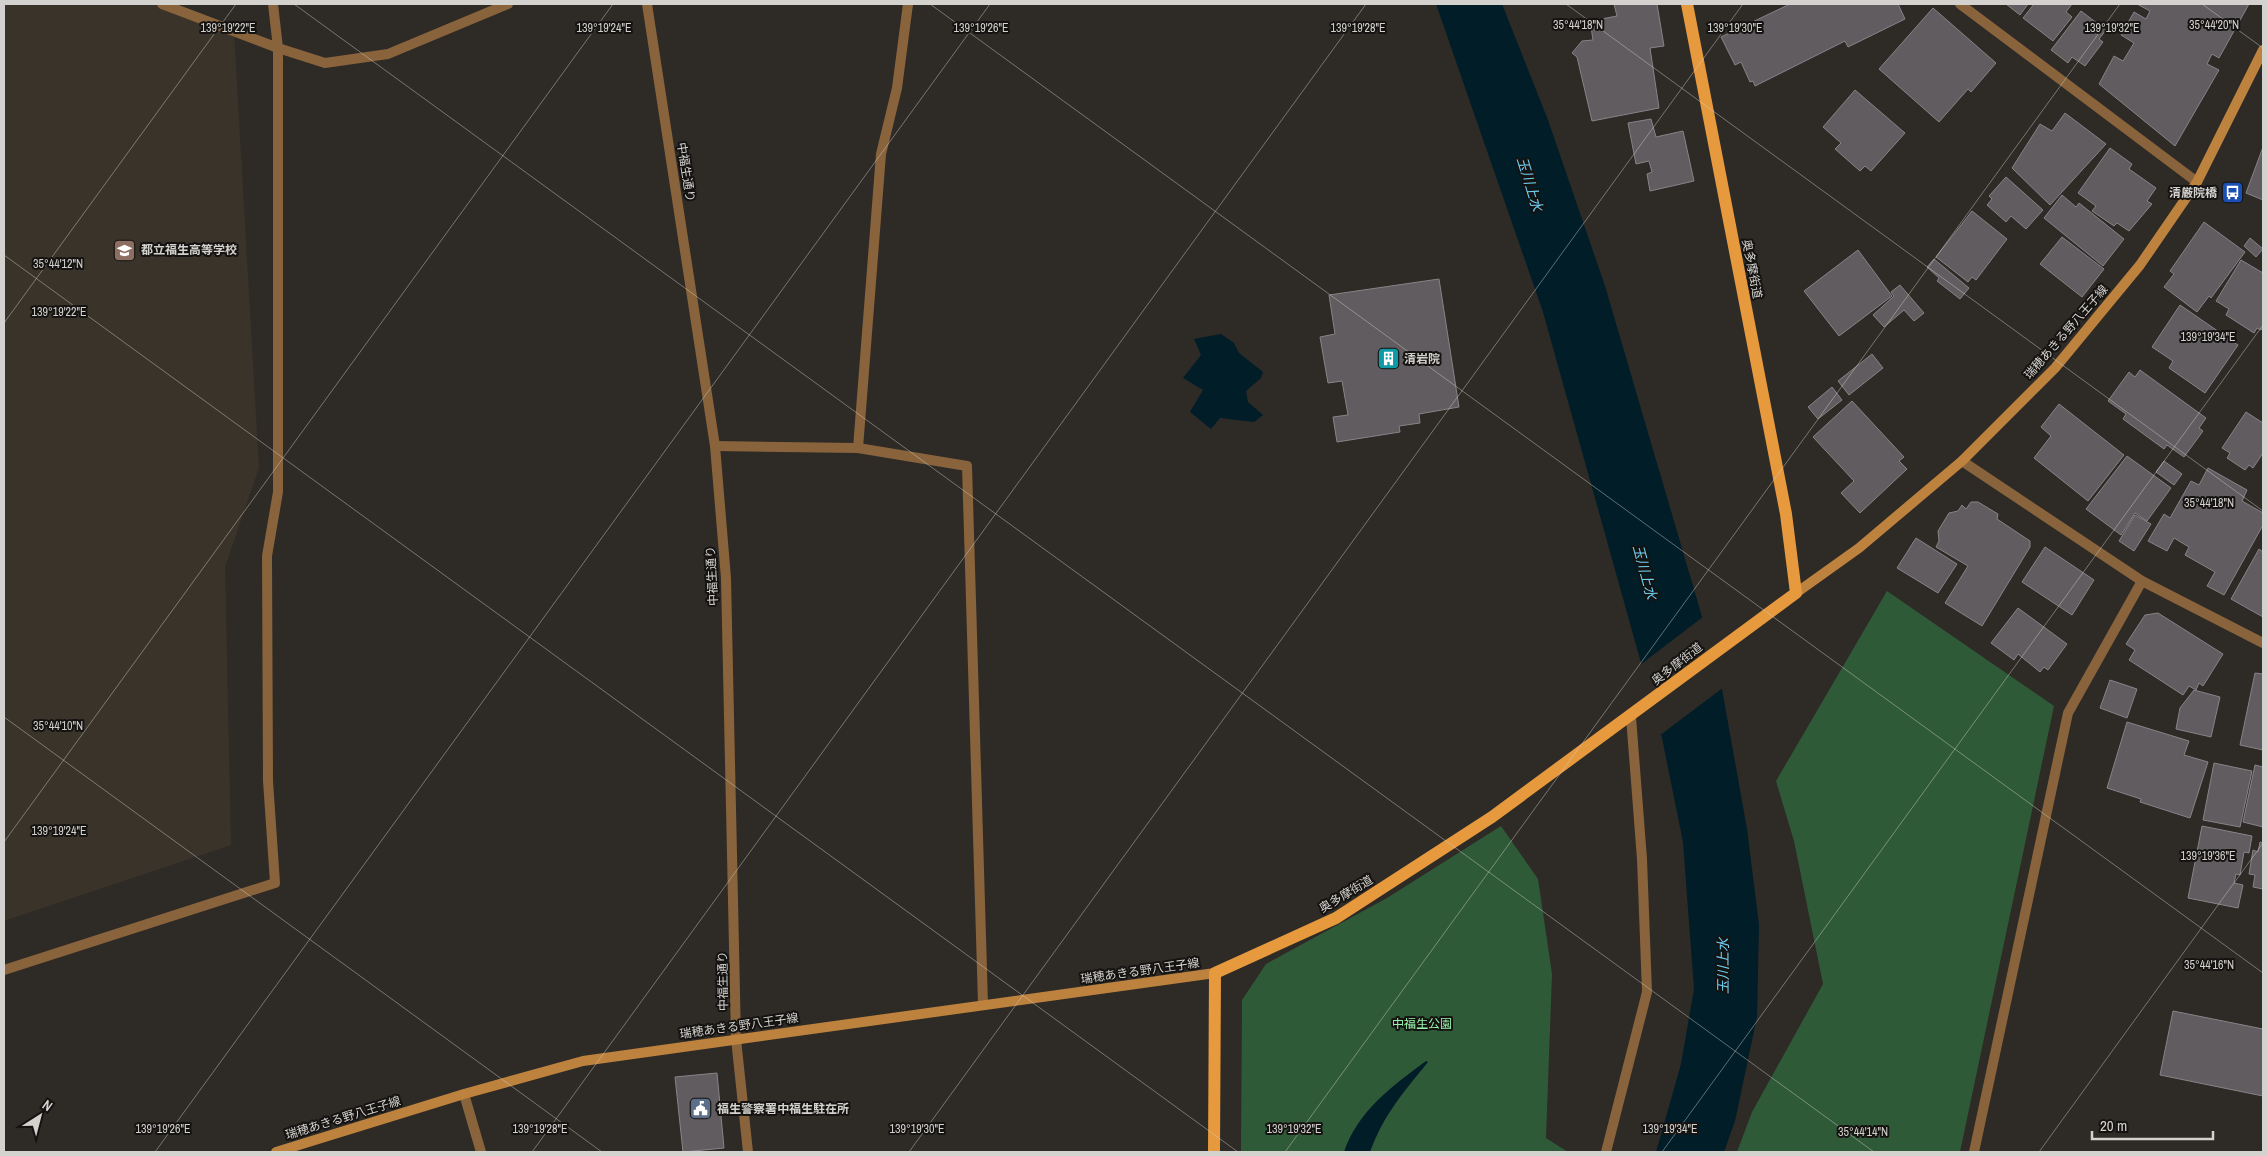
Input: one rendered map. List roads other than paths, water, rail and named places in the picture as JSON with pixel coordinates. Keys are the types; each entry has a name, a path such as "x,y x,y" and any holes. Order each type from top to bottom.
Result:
{"main road":[{"name":"奥多摩街道","path":"1215,973 1336,918 1492,817 1631,717 1796,593 1786,514 1687,4"},
{"name":"瑞穂あきる野八王子線","path":"1796,593 1859,548 1962,462 2054,368 2140,265 2197,182 2263,50"},
{"name":"瑞穂あきる野八王子線","path":"276,1152 464,1094 583,1061 1215,973"},
{"path":"1214,1152 1215,973"}],"street":[{"path":"162,4 278,48 325,63 388,54 492,7 508,4"},
{"path":"4,970 275,883 268,781 266,556 278,492 278,48 273,4"},
{"name":"中福生通り","path":"647,4 715,446 726,578 736,1039 748,1152"},
{"path":"858,448 881,154 897,88 908,4"},
{"path":"1960,4 2197,182"},
{"path":"715,446 858,448 967,466 983,1004"},
{"path":"1962,462 2142,581 2263,643"},
{"path":"1974,1152 2068,713 2142,581"},
{"path":"1606,1152 1647,992 1642,859 1631,717"},
{"path":"464,1094 481,1152"}],"water":[{"name":"玉川上水","path":"1436,4 1502,4 1548,120 1605,286 1720,678 1747,829 1759,925 1757,1017 1735,1121 1724,1152 1656,1152 1681,1064 1694,989 1683,842 1662,738 1543,312"},
{"path":"1221,334 1234,343 1239,353 1263,372 1261,378 1246,391 1248,402 1263,415 1254,422 1220,418 1211,429 1190,412 1203,390 1183,378 1201,355 1194,339"},
{"path":"1426,1061 1428,1062 1402,1094 1381,1126 1370,1152 1344,1152 1350,1137 1367,1112 1389,1090"}],"place":[{"name":"清厳院橋","path":"2233,193"},
{"name":"都立福生高等学校","path":"125,250"},
{"name":"清岩院","path":"1388,359"},
{"name":"福生警察署中福生駐在所","path":"701,1109"}],"park label":[{"name":"中福生公園","path":"1422,1024"}]}
